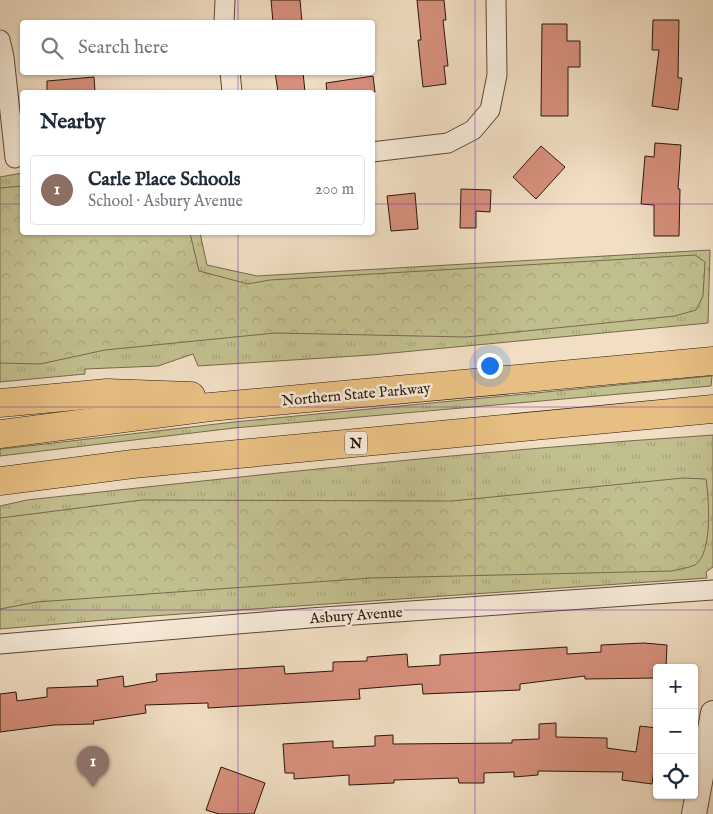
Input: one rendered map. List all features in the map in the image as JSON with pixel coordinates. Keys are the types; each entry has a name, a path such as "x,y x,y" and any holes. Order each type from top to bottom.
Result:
{"highway":[{"name":"Northern State Parkway","path":"0,434 68,424 290,400 713,361"},
{"path":"0,402 107,393 290,400"},
{"name":"N","path":"0,481 133,464 713,410"}],"street":[{"path":"224,20 225,0"},
{"path":"375,152 448,143 472,130 490,110 497,75 496,0"},
{"path":"0,40 4,56 12,160"},
{"path":"230,75 232,90"},
{"name":"Asbury Avenue","path":"0,644 310,618 713,590"},
{"path":"694,814 713,712"}],"green space":[{"path":"20,173 20,235 200,235 207,265 257,276 710,250 708,323 371,355 198,366 193,354 158,366 85,369 85,374 0,382 0,177"},
{"path":"20,186 20,235 190,235 199,271 248,284 270,280 695,255 705,262 703,296 696,310 675,316 466,337 275,333 105,350 40,364 0,363 0,188"},
{"path":"712,376 711,386 234,428 0,456 0,449 234,422"},
{"path":"713,435 713,567 706,572 707,578 152,616 0,629 0,506 27,500 199,481 541,448"},
{"path":"683,478 706,479 709,512 707,538 701,559 695,565 672,571 371,578 37,602 0,609 0,518 142,500 452,501"}],"building":[{"path":"271,0 300,0 302,20 273,20"},
{"path":"417,0 444,0 446,20 443,20 448,66 444,66 446,84 423,87 418,40 421,40"},
{"path":"653,20 679,20 678,78 682,78 678,110 652,106 659,50 652,50"},
{"path":"542,24 567,24 567,41 580,41 580,67 568,67 568,116 541,116"},
{"path":"275,75 303,75 305,90 278,90"},
{"path":"373,76 375,90 327,90 326,83"},
{"path":"94,77 95,90 47,90 47,81"},
{"path":"655,143 681,145 678,189 680,189 679,236 654,236 654,205 641,204 645,156 654,157"},
{"path":"541,146 565,167 536,199 513,177"},
{"path":"461,189 491,190 490,212 476,211 476,228 460,228"},
{"path":"415,193 418,229 391,231 387,196"},
{"path":"644,643 667,645 666,664 653,664 653,678 585,679 585,676 520,684 520,690 423,694 422,684 359,689 360,699 208,708 208,703 145,705 146,713 93,721 94,724 54,725 0,732 0,694 16,692 17,701 47,697 47,688 98,686 97,680 123,676 124,687 157,681 156,674 284,666 285,674 333,671 333,662 367,661 367,657 407,654 408,667 440,665 440,655 567,647 567,654 601,652 601,645"},
{"path":"556,723 556,737 607,738 607,748 636,752 640,726 653,728 652,784 622,780 623,772 538,771 538,775 514,777 514,772 484,773 484,783 459,783 458,778 394,780 394,783 349,785 349,775 294,779 294,773 285,773 283,744 333,741 333,748 375,746 375,736 393,735 393,744 512,743 512,740 539,739 539,724"},
{"path":"221,767 265,783 254,814 219,814 206,810"}],"place":[{"name":"Carle Place Schools","path":"93,787"}]}
